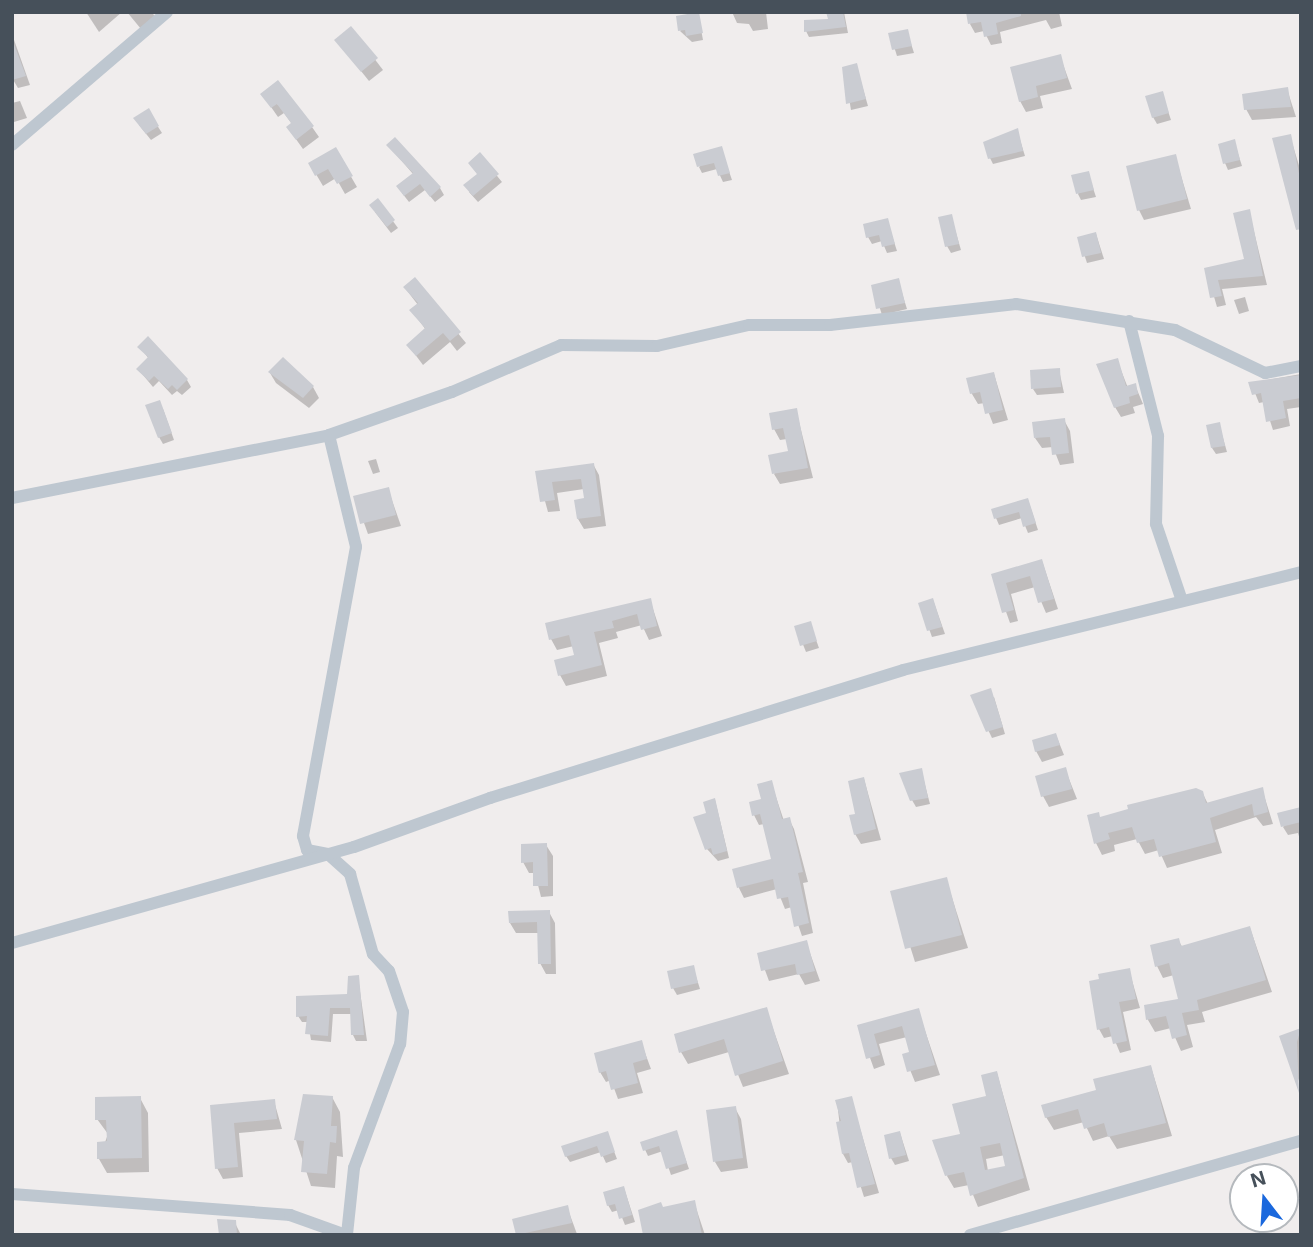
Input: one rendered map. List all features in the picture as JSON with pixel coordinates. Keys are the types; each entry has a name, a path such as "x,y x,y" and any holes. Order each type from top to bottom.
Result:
{"street":[{"path":"12,145 167,12"},
{"path":"12,498 329,435 452,392 561,345 657,346 749,326 830,325 1016,304 1175,330 1265,373 1301,366"},
{"path":"1129,321 1158,436 1156,524 1182,601"},
{"path":"12,1194 290,1215 347,1235 355,1168 400,1044 403,1012 389,971 373,954 350,874 328,854 307,850 303,836 356,548 329,435"},
{"path":"12,943 328,854 903,670 1301,572"},
{"path":"970,1235 1301,1141"}],"building":[{"path":"699,12 703,33 686,36 685,30 678,31 676,16"},
{"path":"826,12 843,12 846,27 804,32 804,20 828,19"},
{"path":"966,12 1021,12 1021,16 996,23 998,34 984,37 981,22 968,24"},
{"path":"351,26 378,58 361,72 334,40"},
{"path":"908,29 912,46 892,50 888,33"},
{"path":"12,39 26,76 12,80"},
{"path":"1061,54 1067,78 1036,86 1038,97 1019,102 1010,67"},
{"path":"857,63 866,99 846,104 842,67"},
{"path":"278,80 314,126 296,140 286,127 291,123 277,104 271,108 260,94"},
{"path":"1288,87 1291,107 1244,110 1242,94"},
{"path":"1163,91 1169,113 1152,118 1145,96"},
{"path":"149,108 159,126 146,134 133,118"},
{"path":"1018,128 1023,151 988,159 983,142"},
{"path":"1291,134 1301,183 1301,229 1296,230 1272,138"},
{"path":"395,137 441,187 430,197 420,184 404,196 396,186 413,173 386,145"},
{"path":"1235,139 1240,160 1223,164 1218,144"},
{"path":"722,146 730,173 718,176 714,163 697,167 693,154"},
{"path":"336,147 353,176 337,184 328,169 315,176 308,163"},
{"path":"480,152 499,174 473,196 463,185 477,174 468,163"},
{"path":"1176,154 1187,199 1137,211 1126,166"},
{"path":"1089,171 1094,190 1076,194 1071,175"},
{"path":"378,198 395,220 387,227 369,205"},
{"path":"1250,209 1263,276 1218,280 1222,296 1210,298 1204,268 1244,259 1233,213"},
{"path":"952,214 959,244 945,247 938,217"},
{"path":"888,218 895,244 882,247 879,235 866,238 863,224"},
{"path":"1096,232 1101,253 1082,257 1077,237"},
{"path":"415,277 461,332 450,341 443,333 416,356 406,345 425,328 409,310 418,303 403,287"},
{"path":"899,278 905,303 876,309 871,285"},
{"path":"148,336 188,379 177,390 172,385 168,389 154,376 149,381 136,369 148,357 137,347"},
{"path":"283,357 314,386 303,398 268,372"},
{"path":"1118,358 1126,386 1136,383 1138,394 1129,397 1130,403 1114,408 1096,364"},
{"path":"1060,368 1061,387 1031,389 1030,370"},
{"path":"994,372 1003,410 985,414 980,392 970,394 966,378"},
{"path":"1301,375 1301,398 1283,401 1286,418 1266,422 1261,393 1252,395 1248,382"},
{"path":"160,400 172,433 158,438 145,405"},
{"path":"797,408 808,468 772,474 768,455 788,451 783,428 772,430 769,413"},
{"path":"1065,418 1069,453 1052,455 1050,437 1034,438 1032,422"},
{"path":"1220,422 1225,446 1211,448 1206,425"},
{"path":"594,463 601,516 577,519 574,500 584,498 581,479 552,482 555,500 540,502 535,471"},
{"path":"389,487 396,515 360,524 353,496"},
{"path":"1028,498 1036,523 1023,527 1019,512 994,519 991,509"},
{"path":"1042,559 1054,599 1038,603 1030,576 1006,583 1014,610 1002,613 991,574"},
{"path":"651,598 657,626 641,630 637,614 612,621 614,628 594,632 602,665 558,676 554,660 574,655 569,635 549,640 545,623"},
{"path":"933,598 942,627 927,631 918,603"},
{"path":"811,621 817,641 800,646 794,626"},
{"path":"991,688 1003,727 986,732 970,695"},
{"path":"1056,733 1060,745 1035,752 1032,740"},
{"path":"1066,767 1072,789 1041,797 1035,776"},
{"path":"922,768 928,798 910,801 899,773"},
{"path":"864,777 876,829 854,835 849,815 855,814 848,781"},
{"path":"772,780 782,819 790,817 803,872 798,873 809,923 794,927 788,897 777,899 773,879 737,888 732,869 771,859 760,814 752,816 749,802 761,799 757,784"},
{"path":"1263,787 1268,812 1254,816 1252,804 1210,818 1216,842 1159,857 1154,839 1137,843 1132,827 1108,833 1110,839 1094,844 1087,815 1099,812 1100,817 1128,809 1127,805 1196,788 1203,791 1206,803"},
{"path":"715,798 727,851 713,855 711,848 705,850 693,817 706,813 703,802"},
{"path":"1301,807 1301,822 1281,827 1277,813"},
{"path":"547,843 548,886 533,886 533,862 521,863 521,844"},
{"path":"947,877 962,935 905,949 890,891"},
{"path":"550,910 551,964 538,964 537,922 509,923 508,911"},
{"path":"1250,926 1266,980 1197,1000 1199,1010 1182,1013 1187,1035 1172,1039 1166,1016 1146,1020 1144,1005 1178,999 1169,963 1155,967 1150,945 1179,938 1181,946"},
{"path":"807,940 815,971 797,975 795,964 761,971 757,953"},
{"path":"694,965 698,983 671,989 667,971"},
{"path":"1130,968 1136,999 1119,1002 1127,1041 1113,1044 1109,1027 1097,1030 1089,981 1099,979 1098,974"},
{"path":"359,975 364,1035 351,1035 350,1008 330,1008 328,1036 305,1034 307,1016 296,1017 296,996 347,994 348,976"},
{"path":"767,1007 783,1061 735,1076 724,1039 679,1053 674,1034"},
{"path":"919,1008 935,1065 907,1072 902,1054 909,1052 902,1026 874,1034 880,1055 866,1059 857,1025"},
{"path":"1301,1028 1297,1042 1299,1093 1279,1036"},
{"path":"642,1040 647,1059 633,1063 638,1083 611,1090 606,1071 599,1073 594,1053"},
{"path":"1151,1065 1166,1123 1108,1137 1104,1123 1084,1129 1078,1109 1045,1118 1041,1105 1096,1090 1093,1079"},
{"path":"997,1071 1024,1178 970,1196 964,1172 945,1176 932,1140 960,1134 952,1104 986,1096 981,1075","holes":["1000,1143 1005,1166 985,1170 980,1147"]},
{"path":"303,1094 333,1096 331,1126 337,1126 336,1143 330,1142 327,1174 301,1172 304,1141 294,1140"},
{"path":"141,1096 142,1158 97,1159 97,1142 107,1141 106,1120 95,1120 95,1097"},
{"path":"852,1096 875,1184 857,1188 849,1153 842,1154 836,1122 841,1121 835,1100"},
{"path":"275,1099 277,1119 234,1123 238,1167 215,1169 210,1105"},
{"path":"736,1106 743,1158 713,1162 706,1110"},
{"path":"677,1130 687,1163 666,1169 659,1146 643,1151 640,1142"},
{"path":"608,1131 615,1152 601,1157 597,1146 565,1157 561,1146"},
{"path":"900,1131 906,1155 889,1159 884,1135"},
{"path":"624,1186 632,1215 619,1219 615,1204 607,1206 603,1192"},
{"path":"695,1200 702,1235 643,1235 638,1210 661,1202 663,1207"},
{"path":"568,1205 572,1223 516,1235 512,1219"},
{"path":"217,1219 236,1220 237,1235 219,1235"}]}
